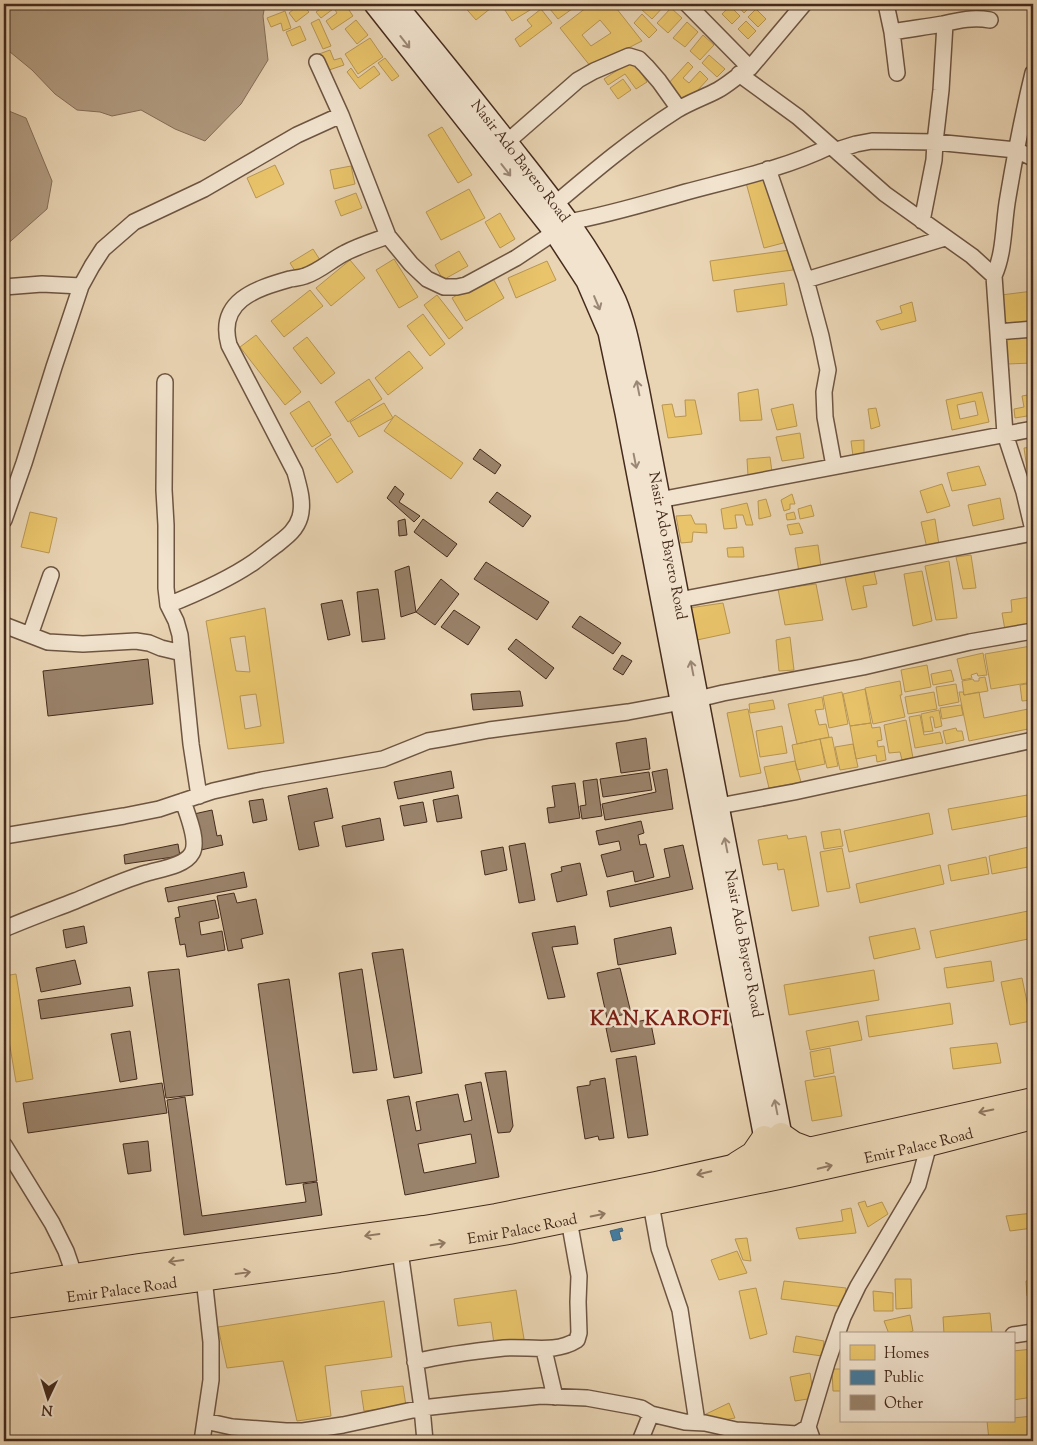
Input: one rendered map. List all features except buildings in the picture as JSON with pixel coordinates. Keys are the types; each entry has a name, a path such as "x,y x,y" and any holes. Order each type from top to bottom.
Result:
{"main road":[{"name":"Emir Palace Road","path":"4,1306 400,1251 656,1184 733,1166 810,1150 926,1134 1033,1100"},
{"name":"Emir Palace Road","path":"4,1287 138,1266 424,1228 569,1220 651,1204 777,1157 1033,1117"}],"street":[{"path":"375,4 562,227 609,332 689,700 777,1157"},
{"name":"Nasir Ado Bayero Road","path":"396,4 555,204 562,227 587,248 615,300 626,332 678,600 689,700 718,806 777,1157"},
{"path":"686,4 744,71 885,194 972,256 994,276"},
{"path":"886,4 892,32 897,73"},
{"path":"555,204 607,160 643,133 678,109 720,89 744,71 795,7"},
{"path":"892,32 945,24 964,19 980,18 990,20"},
{"path":"922,221 933,168 945,24"},
{"path":"507,142 578,80 628,56 639,59 646,66 678,109"},
{"path":"317,62 342,115 388,236 411,264 427,279 435,284 450,288 466,285 478,279 516,258 562,227 768,169 834,148 872,141 935,142 1016,150 1033,158"},
{"path":"678,600 1033,531 1024,492 1005,434 994,276 999,266 1002,251 1007,199 1022,115 1033,73"},
{"path":"4,520 81,286 102,249 134,222 204,189 297,135 342,115"},
{"path":"768,169 806,280 828,370 824,405 834,466"},
{"path":"168,605 206,589 254,562 292,533 299,519 301,508 300,494 295,472 229,345 226,334 228,321 233,309 238,301 246,295 272,285 305,276 346,253 388,236"},
{"path":"806,280 945,238"},
{"path":"4,287 42,284 81,286"},
{"path":"998,332 1033,329"},
{"path":"165,382 164,490 166,588 168,605 176,621 182,652 191,744 199,796"},
{"path":"659,500 1033,429"},
{"path":"30,635 51,576"},
{"path":"4,625 48,642 100,644 136,641 182,652"},
{"path":"4,836 158,809 213,791 262,780 382,760 428,741 489,730 619,713 863,667 970,642 1033,631"},
{"path":"718,806 794,792 1033,740"},
{"path":"4,929 114,884 173,866 185,860 193,851 194,839 183,801"},
{"path":"204,1421 232,1426 303,1431 344,1425 422,1408 541,1396 587,1398 641,1408 651,1414 685,1422 697,1422 784,1437 810,1434 834,1362 843,1317 858,1286 918,1185 926,1134"},
{"path":"4,1145 52,1223 66,1251 75,1277"},
{"path":"651,1204 659,1248 680,1310 697,1422"},
{"path":"416,1362 431,1358 489,1350 518,1348 544,1350 574,1342 579,1337 579,1276 569,1220"},
{"path":"400,1251 425,1441"},
{"path":"202,1441 211,1380 211,1342 204,1278"},
{"path":"1014,1335 1033,1332"},
{"path":"544,1350 555,1397"},
{"path":"640,1441 651,1414"}],"shaded area":[{"path":"4,4 265,4 263,16 268,60 241,104 205,141 175,129 141,110 112,116 100,112 77,110 55,94 32,70 4,47"},
{"path":"4,109 26,118 52,181 47,209 4,247"}],"district":[{"name":"KAN KAROFI","path":"660,1018"}]}
